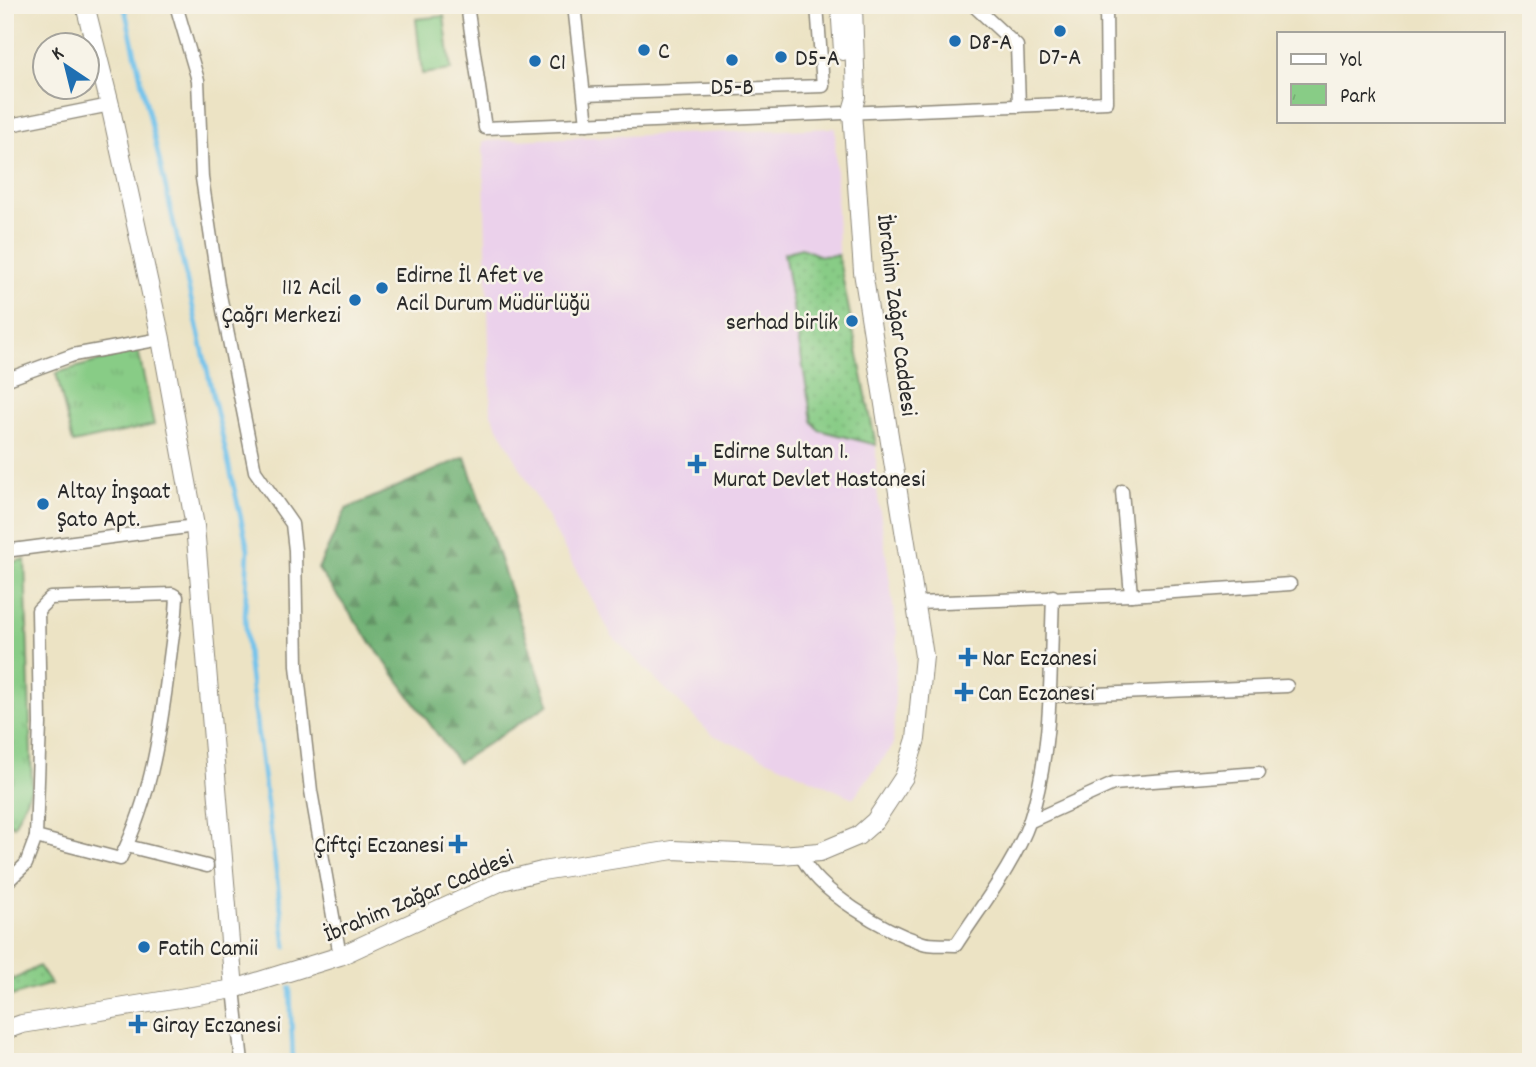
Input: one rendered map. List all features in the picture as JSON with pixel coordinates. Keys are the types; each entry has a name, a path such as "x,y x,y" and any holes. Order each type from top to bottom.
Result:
{"main road":[{"path":"85,5 110,105 161,339 195,526 234,989"},
{"name":"İbrahim Zağar Caddesi","path":"840,5 846,100 852,111"},
{"name":"İbrahim Zağar Caddesi","path":"5,1030 22,1024 234,989 340,956 502,881 542,871 673,850 801,855 820,852 858,836 885,810 904,777 916,739 924,656 863,272 852,111 856,97 853,5"}],"street":[{"path":"176,5 198,80 202,178 218,285 256,471 292,524 299,678 312,791 340,956"},
{"path":"467,5 485,128 1107,102 1106,5"},
{"path":"574,5 587,124"},
{"path":"585,94 824,86 817,5"},
{"path":"973,5 1017,46 1019,106"},
{"path":"5,126 110,105"},
{"path":"5,380 73,355 161,339"},
{"path":"1122,491 1131,595"},
{"path":"5,551 195,526"},
{"path":"917,603 1131,595 1290,584"},
{"path":"5,884 26,864 36,837 40,723 38,610 50,598 172,594 177,597 176,613 155,754 137,826 120,859 36,837"},
{"path":"801,855 811,873 884,926 925,944 956,945 1015,851 1029,822 1041,776 1049,696 1054,596"},
{"path":"1049,696 1287,686"},
{"path":"1029,822 1113,784 1259,773"},
{"path":"127,846 207,866"},
{"path":"234,989 242,1062"}],"shaded area":[{"name":"Edirne Sultan 1. Murat Devlet Hastanesi","path":"835,128 838,255 876,445 876,483 897,633 893,746 853,798 711,734 612,636 491,414 483,141"}],"green space":[{"path":"444,16 451,70 422,74 416,19"},
{"path":"801,248 821,256 838,255 876,445 819,430 812,421 784,253"},
{"path":"138,350 154,425 73,443 56,373"},
{"path":"465,457 549,704 458,763 318,569 346,509"},
{"path":"25,559 32,787 14,826 5,820 5,564"},
{"path":"39,966 51,984 5,998 5,969 13,980"}],"waterway":[{"path":"124,5 248,549 245,615 248,660 286,947"},
{"path":"290,988 293,1062"}],"place":[{"name":"D7-A","path":"1060,31"},
{"name":"D8-A","path":"955,41"},
{"name":"C","path":"644,50"},
{"name":"D5-A","path":"781,57"},
{"name":"D5-B","path":"732,60"},
{"name":"C1","path":"535,61"},
{"name":"Edirne İl Afet ve Acil Durum Müdürlüğü","path":"382,288"},
{"name":"112 Acil Çağrı Merkezi","path":"355,300"},
{"name":"serhad birlik","path":"852,321"},
{"name":"Edirne Sultan 1. Murat Devlet Hastanesi","path":"697,464"},
{"name":"Altay İnşaat Şato Apt.","path":"43,504"},
{"name":"Nar Eczanesi","path":"968,657"},
{"name":"Can Eczanesi","path":"964,692"},
{"name":"Çiftçi Eczanesi","path":"458,844"},
{"name":"Fatih Camii","path":"144,947"},
{"name":"Giray Eczanesi","path":"138,1024"}]}
